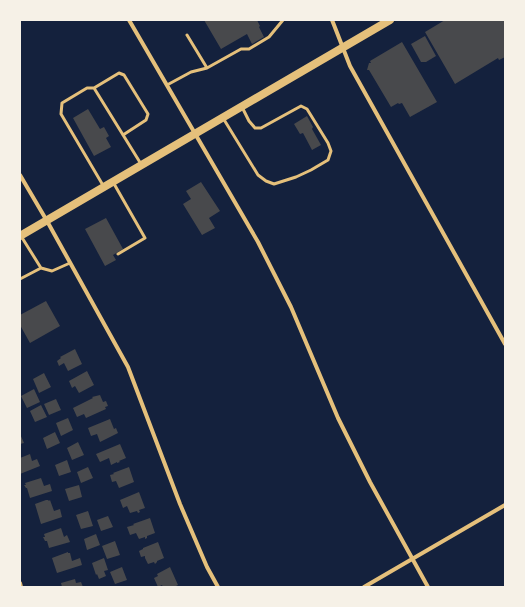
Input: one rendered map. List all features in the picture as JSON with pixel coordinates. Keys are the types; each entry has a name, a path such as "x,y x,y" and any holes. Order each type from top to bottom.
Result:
{"main road":[{"path":"20,236 390,20"}],"street":[{"path":"129,20 258,242 291,308 338,418 370,482 428,587"},
{"path":"332,20 350,66 505,344"},
{"path":"20,175 128,367 180,504 207,567 218,587"},
{"path":"364,587 505,505"},
{"path":"20,583 21,587"}],"lane":[{"path":"167,85 191,72 207,68 241,48 249,49 269,37 283,20"},
{"path":"187,35 207,68"},
{"path":"104,187 61,114 62,103 87,88 94,88 119,73 124,75 148,114 146,120 123,135"},
{"path":"94,88 142,165"},
{"path":"223,118 258,175 266,181 274,184 296,177 328,160 331,151 328,143 307,109 301,106 260,128 255,128 249,121 242,107"},
{"path":"113,182 145,238 118,254"},
{"path":"20,236 41,268 52,271 70,263"},
{"path":"20,279 41,268"}],"building":[{"path":"204,20 257,20 264,37 252,44 247,34 221,49"},
{"path":"445,20 504,20 505,57 499,60 498,58 455,84 425,32"},
{"path":"425,36 436,56 426,62 421,62 411,44"},
{"path":"402,42 437,102 410,117 402,103 398,103 391,107 369,70 367,70 369,63 371,63 370,61"},
{"path":"88,109 100,129 104,127 109,136 106,138 111,147 94,156 73,118"},
{"path":"307,116 321,145 312,150 303,133 300,134 294,124"},
{"path":"201,182 220,211 209,218 215,228 202,235 183,204 191,199 186,191"},
{"path":"106,218 123,249 113,255 116,260 105,266 85,229"},
{"path":"46,301 60,326 30,343 20,325 20,315"},
{"path":"75,349 82,364 68,371 64,363 59,366 57,361 61,358 60,357"},
{"path":"87,371 94,385 79,393 75,386 72,388 69,381"},
{"path":"44,373 51,387 39,393 33,379"},
{"path":"34,389 40,402 27,408 21,396"},
{"path":"100,395 103,402 106,401 108,406 105,407 106,409 86,418 84,414 77,417 73,408 93,398 92,397"},
{"path":"56,399 61,410 49,415 44,404"},
{"path":"41,405 47,417 35,422 30,411"},
{"path":"68,418 73,430 61,436 56,423"},
{"path":"110,419 114,429 116,428 118,433 100,442 97,434 91,436 88,428"},
{"path":"55,432 60,443 47,449 43,438"},
{"path":"20,434 24,443 20,444"},
{"path":"78,442 84,455 72,460 67,448"},
{"path":"120,444 126,458 111,465 109,458 100,462 96,454"},
{"path":"30,454 32,461 37,459 40,466 20,474 20,458"},
{"path":"67,460 71,472 59,476 55,465"},
{"path":"88,467 93,478 81,483 77,472"},
{"path":"129,467 134,482 119,488 116,481 112,482 110,475"},
{"path":"41,478 44,486 50,484 52,491 30,498 27,488 24,485 26,485 25,483"},
{"path":"79,485 82,497 69,501 65,489"},
{"path":"139,492 145,508 139,510 140,512 138,513 137,511 130,513 127,506 123,508 120,500"},
{"path":"50,500 54,511 60,509 62,517 41,524 35,504"},
{"path":"88,511 93,526 81,529 76,515"},
{"path":"108,516 113,527 101,531 97,520"},
{"path":"150,518 155,533 147,536 145,539 145,537 139,539 136,533 130,535 127,527"},
{"path":"61,528 64,537 67,535 70,542 49,548 47,541 45,541 43,537 45,537 44,534"},
{"path":"96,534 100,545 87,550 84,539"},
{"path":"115,541 120,555 107,559 102,546"},
{"path":"158,542 164,558 157,561 155,564 154,562 148,564 145,556 141,557 139,551"},
{"path":"68,552 70,553 72,561 80,558 82,565 57,573 52,558"},
{"path":"104,558 108,570 104,571 106,576 99,579 92,563"},
{"path":"122,567 127,580 115,584 110,572"},
{"path":"170,567 178,585 174,587 163,587 162,585 158,587 154,578 158,576 157,574"},
{"path":"75,579 76,583 81,582 83,587 62,587 61,583"}]}
